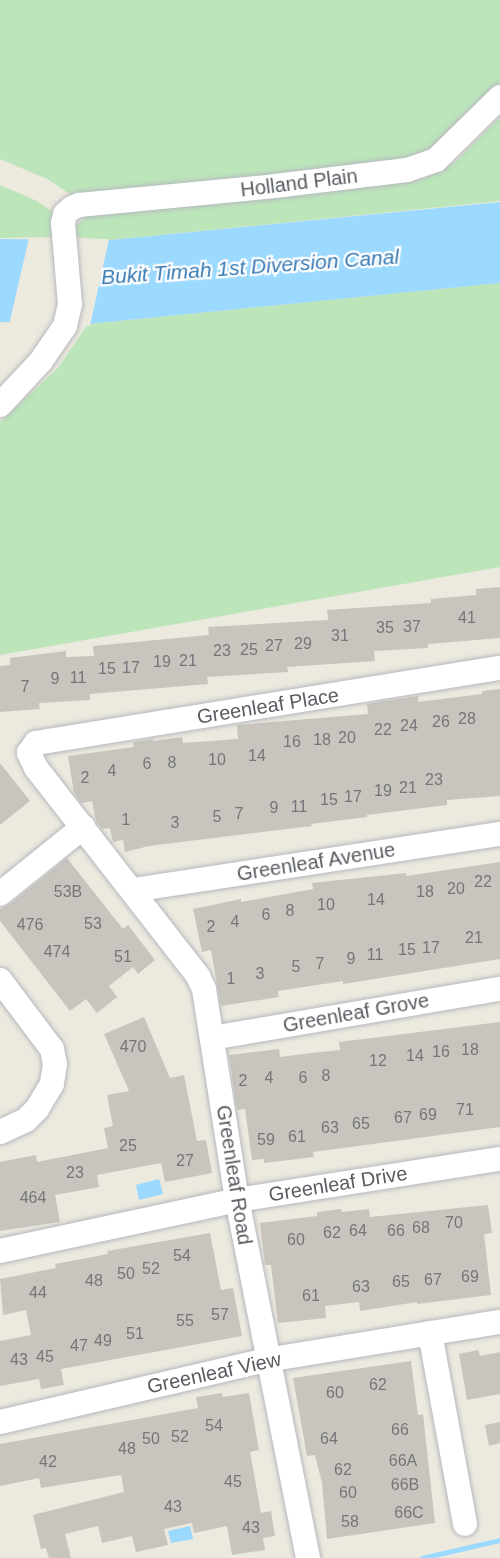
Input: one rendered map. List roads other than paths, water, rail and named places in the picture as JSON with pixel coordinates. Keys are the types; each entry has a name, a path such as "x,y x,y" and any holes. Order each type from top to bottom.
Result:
{"street":[{"name":"Holland Plain","path":"0,405 41,361 65,326 70,304 63,223 65,214 72,208 407,170 436,160 500,97"},
{"name":"Greenleaf Place","path":"36,743 500,668"},
{"name":"Greenleaf Road","path":"36,743 29,753 31,760 198,975 204,989 237,1200 308,1558"},
{"path":"0,894 83,827"},
{"name":"Greenleaf Avenue","path":"133,890 500,834"},
{"path":"0,980 52,1049 55,1064 52,1084 37,1109 26,1120 0,1132"},
{"name":"Greenleaf Grove","path":"212,1038 500,989"},
{"name":"Greenleaf Drive","path":"0,1251 237,1200 500,1159"},
{"name":"Greenleaf View","path":"0,1422 267,1360 430,1333 500,1318"},
{"path":"430,1333 465,1524"}],"water":[{"name":"Bukit Timah 1st Diversion Canal","path":"500,202 500,283 88,324 0,322 0,239 111,240"},
{"path":"159,1179 163,1194 139,1200 136,1185"},
{"path":"190,1526 193,1539 171,1543 168,1531"}],"waterway":[{"path":"422,1558 500,1540"}]}
